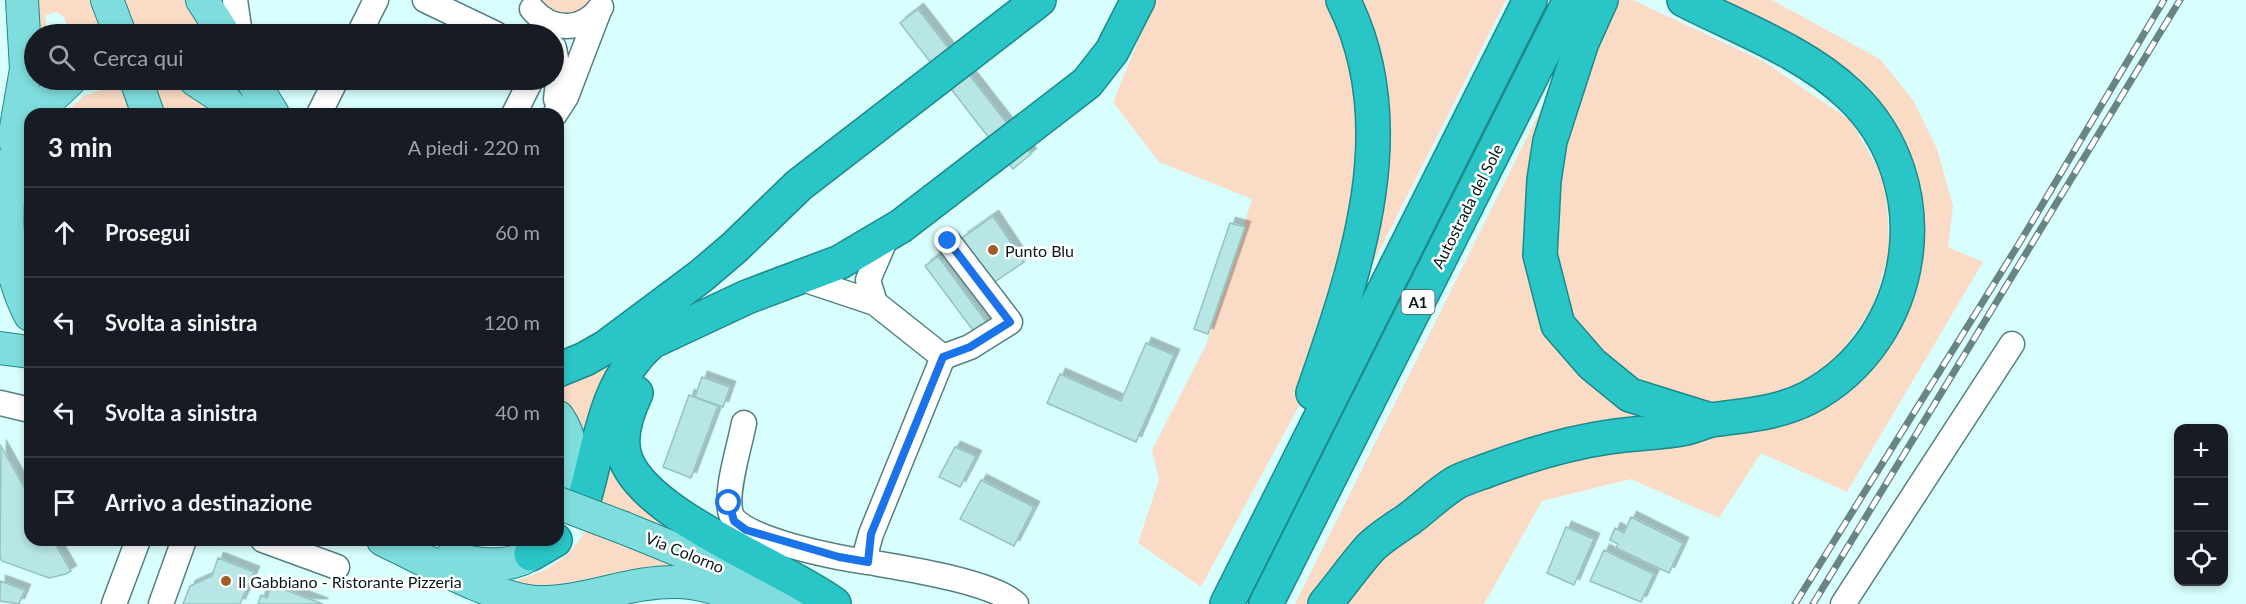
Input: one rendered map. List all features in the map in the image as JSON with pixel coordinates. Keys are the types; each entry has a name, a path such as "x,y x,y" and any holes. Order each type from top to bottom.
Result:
{"highway":[{"path":"564,367 601,350 701,276 735,247 793,190 1039,0"},
{"path":"564,511 618,381 629,365 651,342 732,304 840,262 887,237 1087,83 1112,51 1138,0"},
{"path":"1305,448 1308,408 1346,297 1364,221 1372,170 1373,126 1369,81 1358,35 1343,0"},
{"name":"A1","path":"1227,604 1530,0"},
{"name":"Autostrada del Sole","path":"1266,604 1570,0"},
{"path":"1601,0 1582,42 1550,141 1544,180 1540,255 1558,325 1592,364 1630,395 1712,420"},
{"path":"1325,604 1371,547 1457,482 1539,450 1608,437 1686,428 1712,420 1756,416 1795,404 1828,385 1856,362 1881,329 1898,293 1906,263 1909,225 1904,190 1892,152 1879,129 1853,97 1801,59 1684,0"},
{"path":"732,304 673,351 639,386 630,406 625,428 626,460 637,477 665,504 744,552 813,588 834,604"}],"main road":[{"path":"22,0 24,91 0,219 6,269 24,304"},
{"path":"202,0 218,24"},
{"path":"40,108 59,90"},
{"path":"140,90 146,108"},
{"path":"210,90 224,99 232,108"},
{"path":"235,90 262,108"},
{"path":"257,90 266,108"},
{"path":"12,147 24,128"},
{"path":"0,348 24,351"},
{"path":"564,428 571,451 564,493"},
{"name":"Via Colorno","path":"564,523 624,528 810,604"},
{"path":"396,546 503,594 527,601 568,601 658,583 678,582 707,586 758,604"},
{"path":"417,546 463,561 487,565 512,562 531,546"}],"street":[{"path":"235,0 239,24"},
{"path":"364,24 376,0"},
{"path":"425,0 475,24"},
{"path":"564,26 586,21 603,2"},
{"path":"558,108 566,97 603,2"},
{"path":"530,4 548,22 556,24"},
{"path":"530,4 541,24"},
{"path":"272,90 278,100 272,108"},
{"path":"322,108 331,90"},
{"path":"517,108 526,90"},
{"path":"555,108 557,90"},
{"path":"875,303 868,280 887,237"},
{"path":"868,562 871,534 943,357 970,347 1010,322 948,241"},
{"path":"800,278 875,303 943,357"},
{"path":"1843,604 2012,344"},
{"path":"0,403 24,409"},
{"path":"744,423 729,503 734,521 746,530 839,557 982,587 1003,594 1016,604"},
{"path":"114,604 136,546"},
{"path":"160,604 182,546"},
{"path":"279,546 337,567"}],"shaded area":[{"path":"37,0 95,0 101,24 66,24 64,17 57,12 46,15 46,24 39,24"},
{"path":"120,0 191,0 207,24 132,24 124,1"},
{"path":"542,0 589,0 578,10 566,13 553,10"},
{"path":"1155,0 1325,0 1341,29 1359,92 1361,171 1345,260 1300,404 1201,587 1138,543 1159,480 1152,450 1206,345 1252,199 1159,162 1113,102"},
{"path":"1348,0 1506,0 1345,319 1372,227"},
{"path":"1614,0 1633,0 1763,61 1850,120 1885,180 1890,250 1873,307 1840,354 1796,389 1738,407 1675,402 1611,373 1561,307 1550,200 1574,92"},
{"path":"1698,0 1772,0 1880,59 1913,100 1937,149 1953,206 1948,247 1983,262 1847,492 1761,453 1719,518 1631,479 1542,501 1484,604 1336,604 1379,550 1450,496 1856,371 1914,247 1870,105"},
{"path":"1554,83 1536,299 1658,418 1491,455 1313,604 1295,604"},
{"path":"101,90 123,90 130,108 70,108 84,96"},
{"path":"155,90 196,90 221,108 160,108"},
{"path":"24,182 24,266 18,249"},
{"path":"608,368 584,444 564,407 564,383"},
{"path":"617,438 738,556 629,515 629,512 596,500"},
{"path":"586,529 723,580 532,591 512,581 535,574 555,564 580,540"}],"building":[{"path":"918,9 1031,154 1013,169 900,23"},
{"name":"Punto Blu","path":"993,216 1024,262 993,283 962,238"},
{"path":"1230,223 1245,227 1208,334 1194,329"},
{"path":"938,256 988,324 975,333 925,266"},
{"path":"1146,343 1174,355 1136,442 1047,403 1060,374 1121,401"},
{"path":"702,377 730,387 723,407 695,397"},
{"path":"689,395 718,406 691,478 663,467"},
{"path":"1,446 24,487 24,546 56,546 71,571 49,578 2,561 0,557"},
{"path":"955,447 976,456 960,487 939,477"},
{"path":"981,480 1034,507 1014,546 960,519"},
{"path":"1631,517 1683,543 1669,573 1616,548 1618,544 1610,540 1615,528 1624,533"},
{"path":"1566,527 1594,539 1574,585 1547,573"},
{"path":"1604,550 1654,574 1641,602 1590,581"},
{"name":"Il Gabbiano - Ristorante Pizzeria","path":"218,558 254,572 240,604 183,604 190,586 212,576"},
{"path":"0,581 25,590 19,604 0,601"},
{"path":"272,585 323,604 258,604 261,595 267,598"}],"railway":[{"path":"1795,604 2020,242 2164,0"},
{"path":"1813,604 2180,0"}],"place":[{"name":"Punto Blu","path":"993,250"},
{"name":"Il Gabbiano - Ristorante Pizzeria","path":"226,581"}],"route":[{"path":"729,503 734,521 746,530 839,557 868,562 868,541 943,357 970,347 1010,322 948,241"}]}
